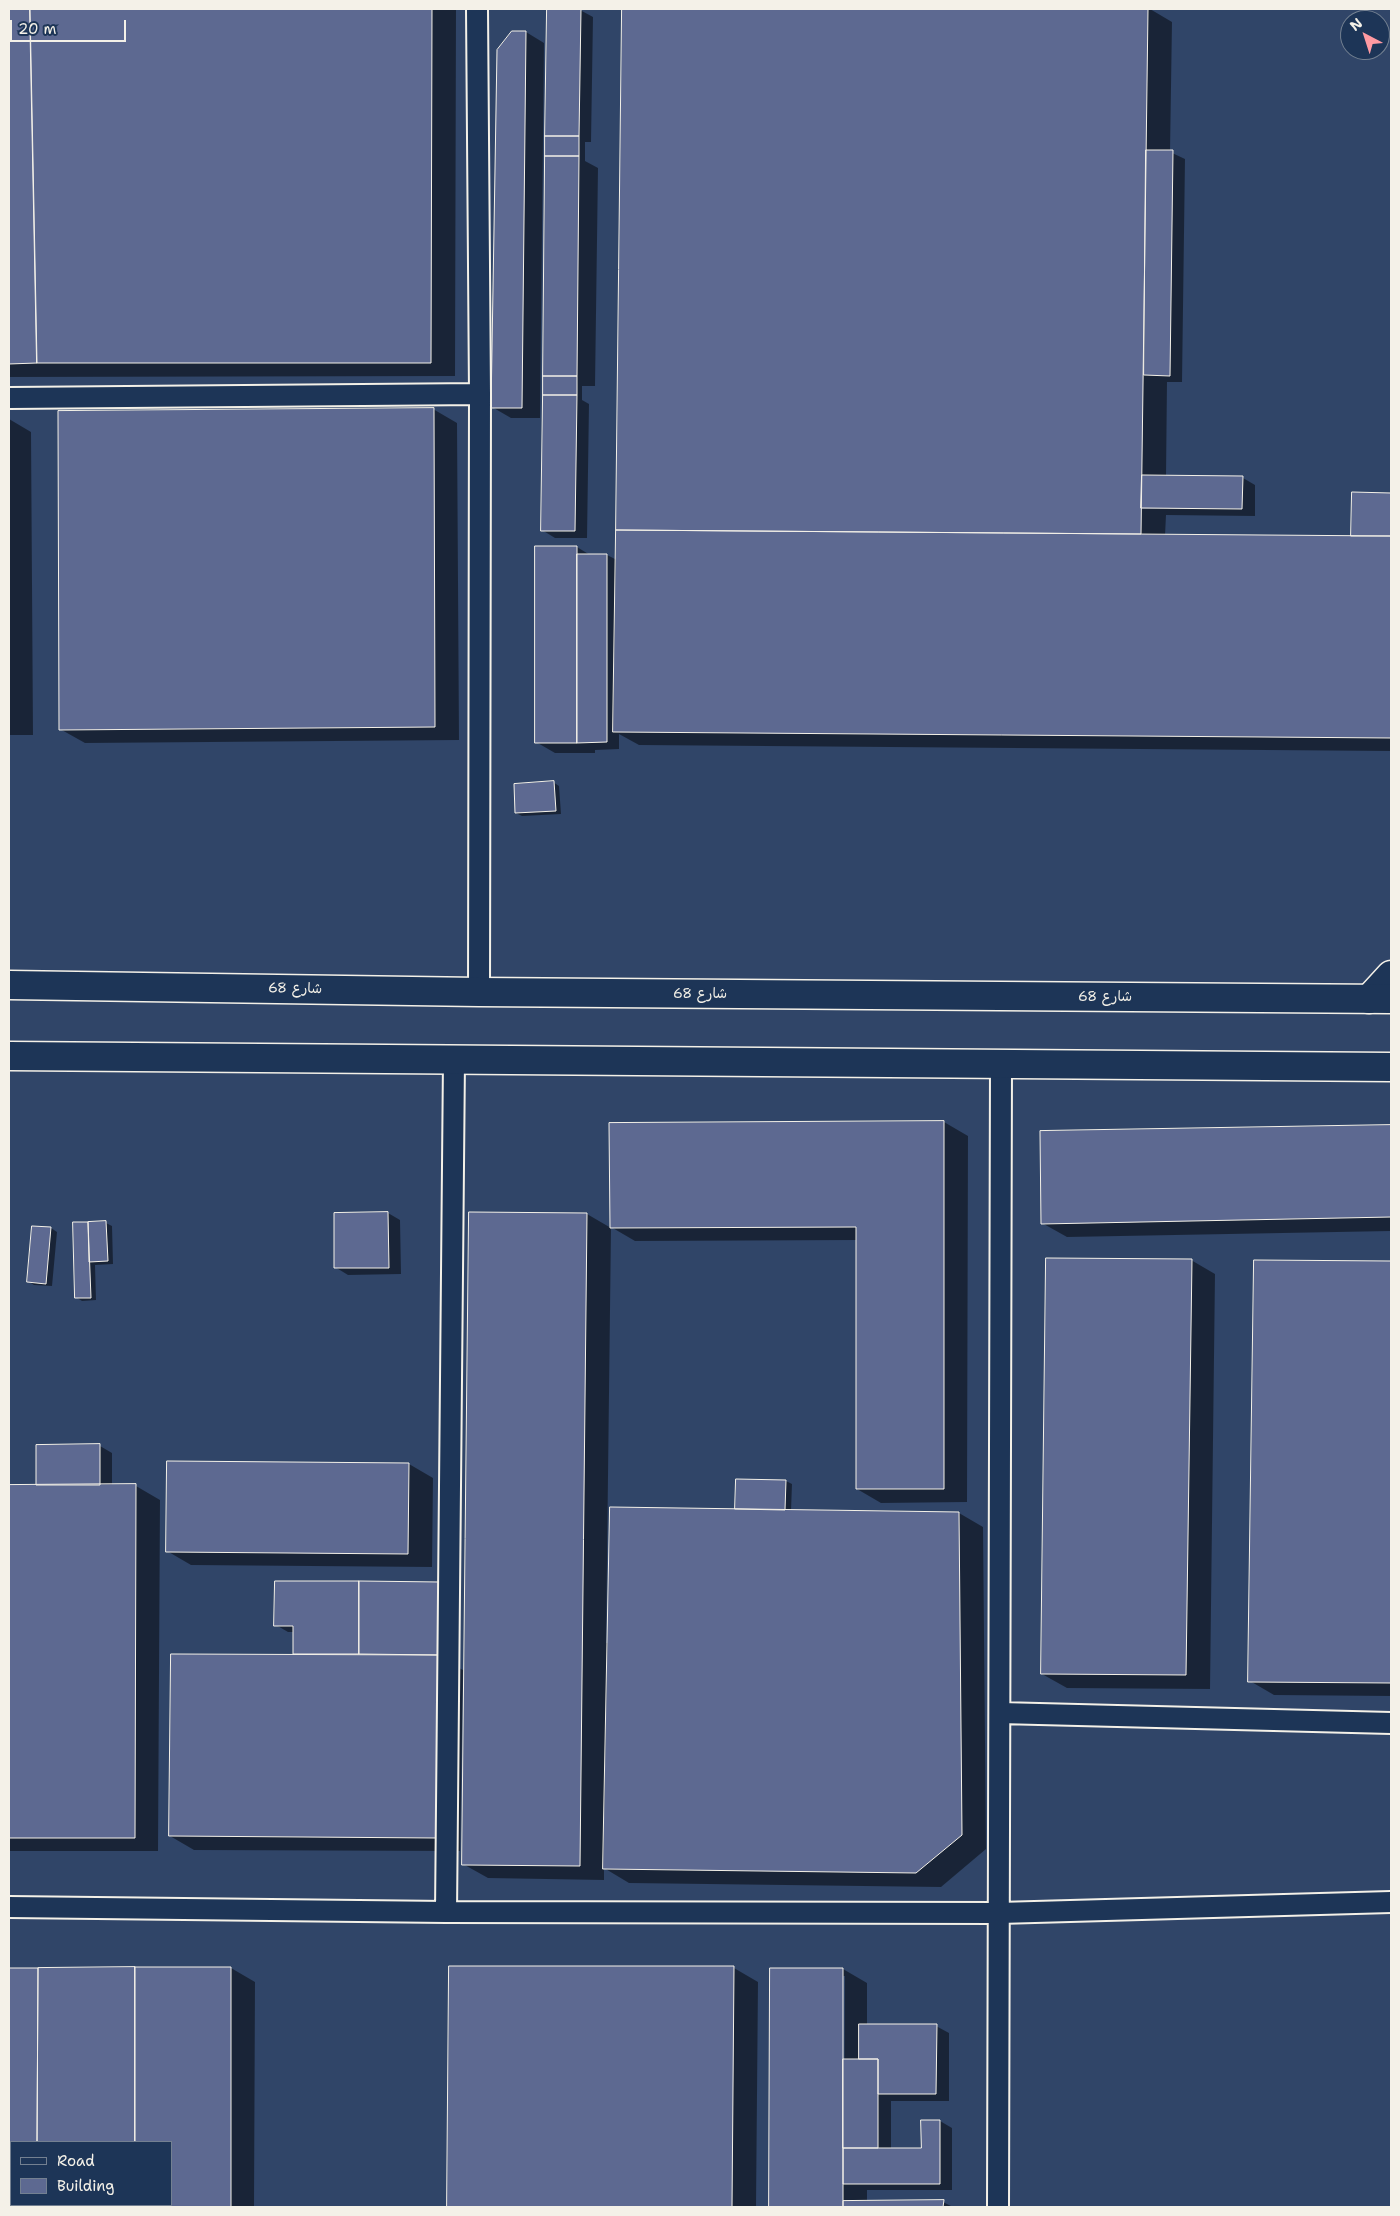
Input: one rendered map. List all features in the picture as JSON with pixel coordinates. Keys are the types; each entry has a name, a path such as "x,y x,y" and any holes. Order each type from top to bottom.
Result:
{"street":[{"path":"1380,999 1391,975"},
{"name":"شارع 68","path":"9,985 479,992 1380,999"},
{"path":"9,1056 1391,1067"}],"lane":[{"path":"477,9 480,394 479,992"},
{"path":"9,398 480,394"},
{"path":"446,1912 454,1059"},
{"path":"998,2207 1001,1065"},
{"path":"1000,1713 1391,1723"},
{"path":"9,1907 446,1912 999,1913 1391,1902"}],"shaded area":[{"path":"9,9 1391,9 1391,2207 9,2207"}],"building":[{"path":"9,9 30,9 37,363 9,364"},
{"path":"30,9 432,9 431,363 37,363"},
{"path":"547,9 581,9 579,136 545,136"},
{"path":"622,9 1148,9 1141,534 616,530"},
{"path":"512,31 526,31 522,408 491,408 497,50"},
{"path":"545,136 579,136 579,156 545,156"},
{"path":"1146,150 1173,150 1170,376 1144,375"},
{"path":"545,156 579,156 577,376 543,376"},
{"path":"543,376 577,376 577,395 543,395"},
{"path":"543,395 577,395 575,531 541,531"},
{"path":"434,408 435,727 59,730 58,411"},
{"path":"1142,475 1243,476 1242,509 1141,508"},
{"path":"1352,492 1391,493 1391,536 1351,536"},
{"path":"616,530 1391,536 1391,738 613,732"},
{"path":"535,546 577,546 577,743 535,743"},
{"path":"577,554 607,554 607,742 577,743"},
{"path":"554,781 556,811 515,813 514,784"},
{"path":"944,1121 944,1489 856,1489 856,1227 610,1228 609,1123"},
{"path":"1391,1125 1391,1217 1041,1224 1040,1131"},
{"path":"388,1212 389,1268 334,1268 334,1213"},
{"path":"469,1212 587,1213 580,1866 462,1865"},
{"path":"106,1221 108,1261 89,1262 88,1222"},
{"path":"73,1222 88,1222 91,1298 75,1298"},
{"path":"32,1226 51,1227 46,1284 27,1282"},
{"path":"1046,1258 1192,1259 1186,1675 1041,1674"},
{"path":"1254,1260 1391,1261 1391,1683 1248,1682"},
{"path":"100,1444 100,1485 36,1485 36,1445"},
{"path":"167,1461 409,1463 408,1554 166,1552"},
{"path":"736,1479 786,1480 785,1510 735,1509"},
{"path":"136,1484 135,1838 9,1838 9,1485"},
{"path":"610,1507 959,1512 962,1835 916,1873 603,1869"},
{"path":"275,1581 359,1581 359,1654 293,1654 293,1626 274,1626"},
{"path":"359,1581 440,1582 439,1655 359,1654"},
{"path":"171,1654 439,1655 436,1838 169,1836"},
{"path":"449,1966 734,1966 732,2207 447,2207"},
{"path":"135,1967 135,2141 37,2141 38,1968"},
{"path":"135,1967 231,1967 231,2207 135,2207 172,2206 172,2141 135,2141"},
{"path":"9,1968 38,1968 37,2141 10,2141 10,2206 37,2207 9,2207"},
{"path":"770,1968 843,1968 843,2207 769,2207"},
{"path":"859,2024 937,2024 936,2094 878,2094 878,2059 859,2059"},
{"path":"843,2059 878,2059 878,2148 843,2148"},
{"path":"921,2120 940,2120 940,2184 843,2184 843,2148 921,2148"},
{"path":"944,2200 943,2207 843,2207 843,2201"},
{"path":"37,2206 135,2206 135,2207"}]}
